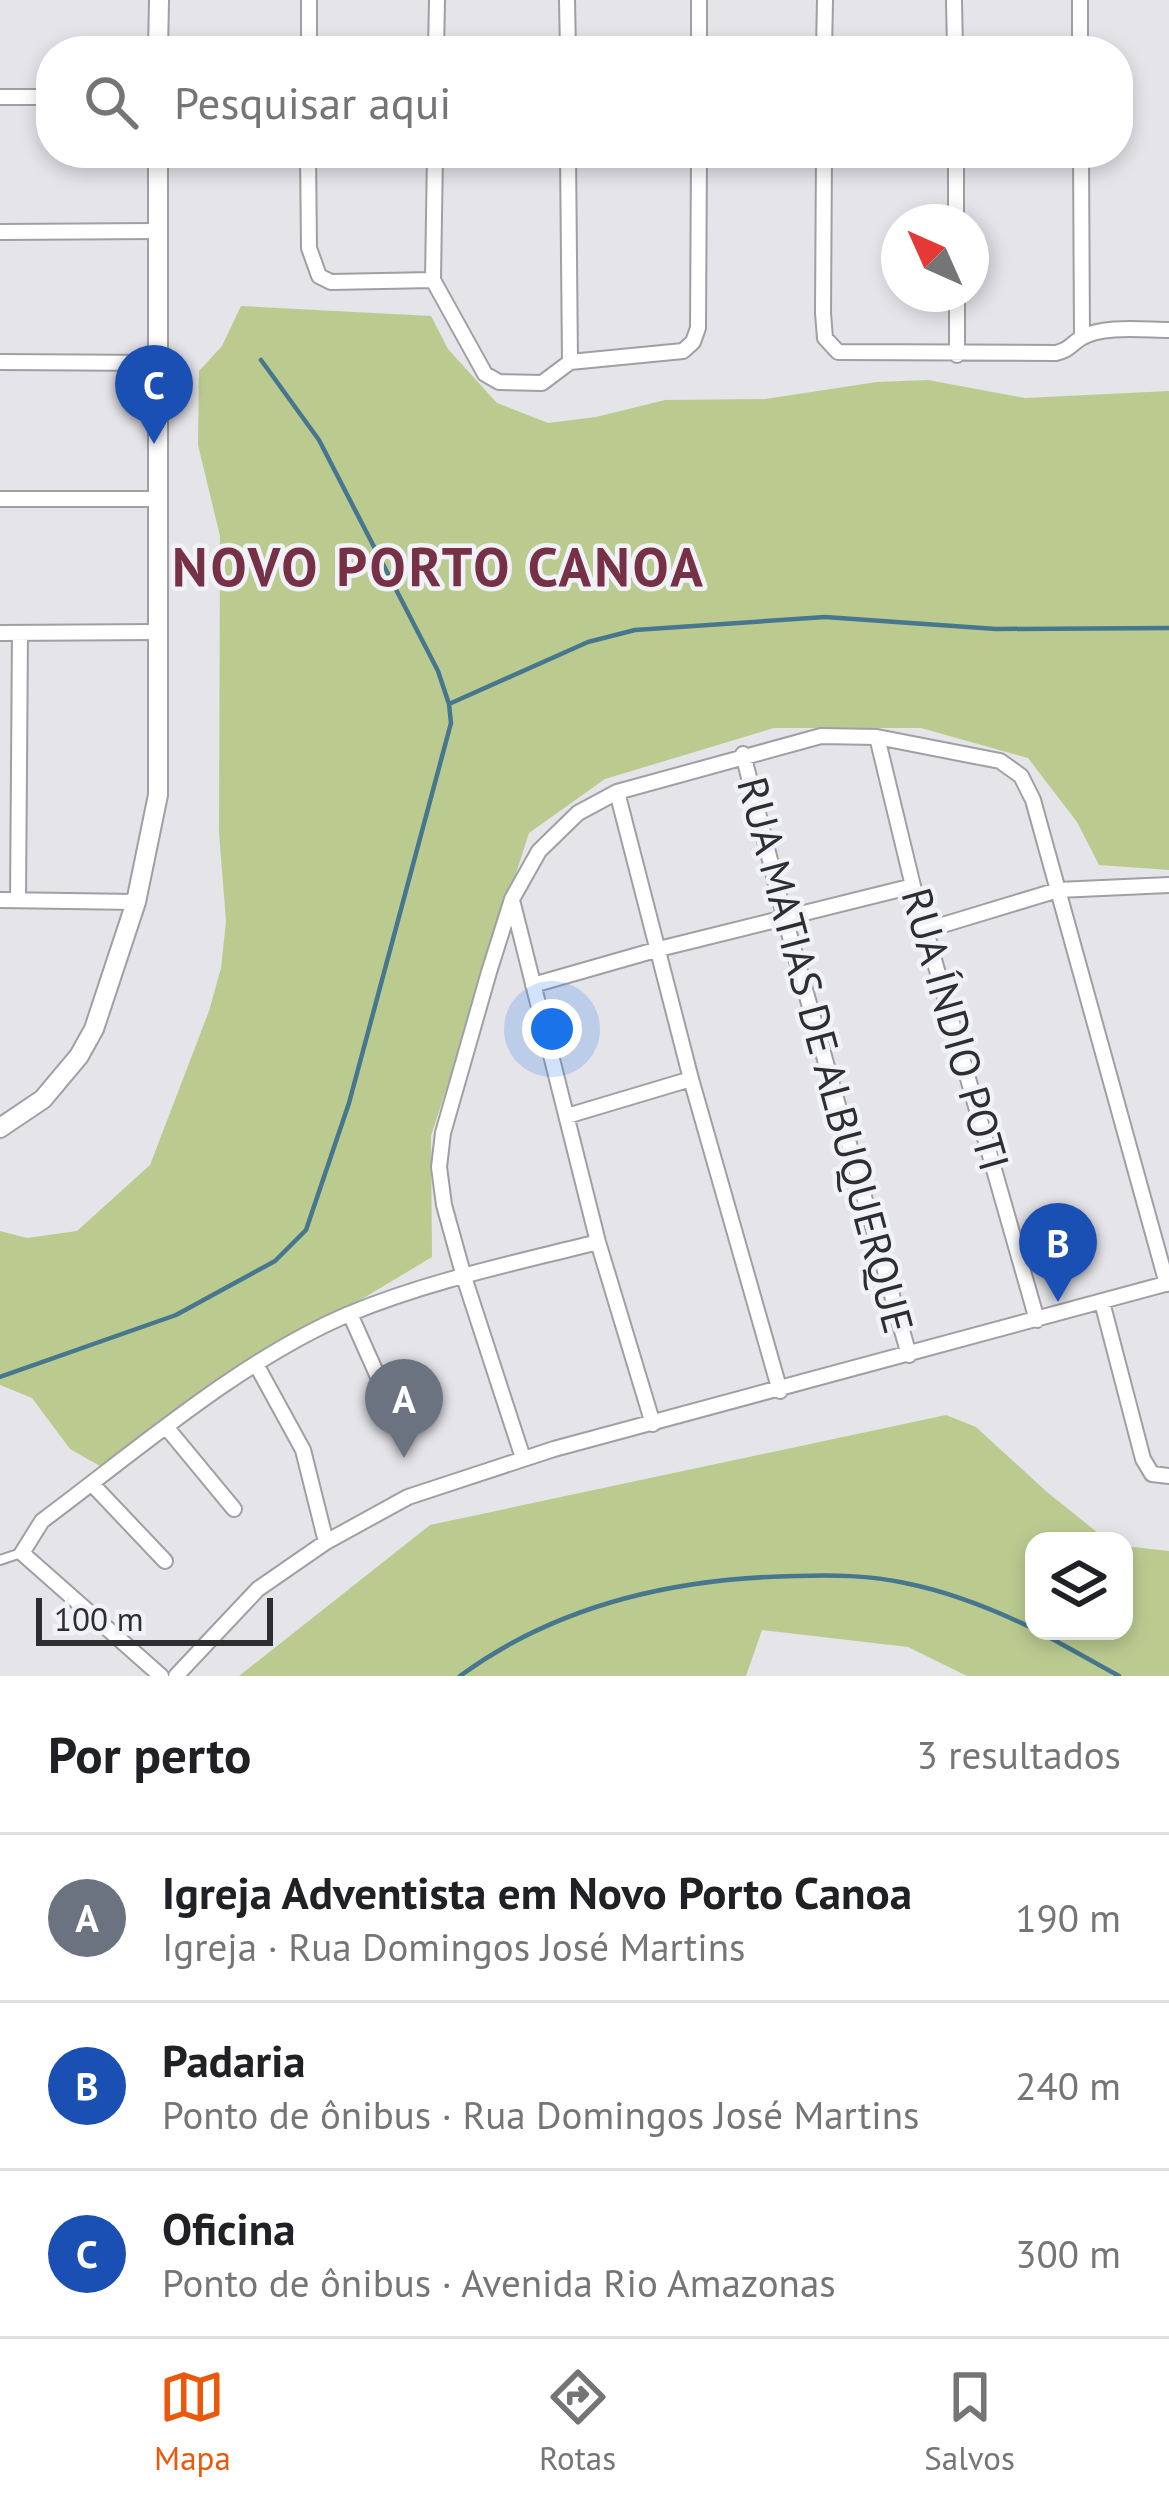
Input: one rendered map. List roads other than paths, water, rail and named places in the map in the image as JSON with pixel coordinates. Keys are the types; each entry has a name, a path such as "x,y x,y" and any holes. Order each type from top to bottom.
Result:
{"street":[{"path":"158,36 159,0"},
{"path":"309,0 309,36"},
{"path":"436,36 437,0"},
{"path":"567,0 568,36"},
{"path":"699,0 699,36"},
{"path":"824,36 825,0"},
{"path":"954,0 955,36"},
{"path":"1080,0 1080,36"},
{"path":"0,97 36,97"},
{"path":"0,1128 43,1099 79,1056 106,997 136,902 158,795 158,168"},
{"path":"308,168 309,248 319,276 337,282 433,280"},
{"path":"435,168 433,280 491,379 542,383 570,362 677,352 693,342 698,328 698,168"},
{"path":"568,168 570,362"},
{"path":"824,168 825,338 833,350 957,355 1060,352 1082,337 1169,330"},
{"path":"956,168 956,204"},
{"path":"1081,168 1082,337"},
{"path":"0,232 158,231"},
{"path":"957,312 957,355"},
{"path":"0,362 158,363"},
{"path":"0,499 158,499"},
{"path":"0,633 158,632"},
{"path":"18,900 20,633"},
{"path":"176,1676 258,1589 326,1542 408,1497 524,1458 1168,1284 1033,800 1021,776 1000,760 877,737 820,736 617,792 578,813 538,850 512,899 443,1133 440,1186 464,1276 524,1458"},
{"name":"RUA ÍNDIO POTI","path":"877,737 926,930 1037,1320"},
{"name":"RUA MATIAS DE ALBUQUERQUE","path":"743,754 909,1355"},
{"path":"0,763 19,763"},
{"path":"617,792 691,1079 780,1391"},
{"path":"926,930 1058,890 1169,884"},
{"path":"533,985 914,886"},
{"path":"512,899 598,1242 653,1424"},
{"path":"0,900 136,902"},
{"path":"567,1116 691,1079"},
{"path":"161,1676 22,1552 43,1521 257,1366 350,1314 464,1276 598,1242"},
{"path":"1102,1302 1143,1459 1152,1474 1168,1477"},
{"path":"350,1314 395,1414"},
{"path":"257,1366 303,1450 326,1542"},
{"path":"167,1428 234,1509"},
{"path":"92,1484 165,1562"}],"lane":[{"path":"0,1560 22,1552"}],"waterway":[{"path":"0,1377 176,1315 275,1261 306,1230 349,1103 451,723 438,671 319,440 261,360"},
{"path":"449,704 588,642 635,630 825,617 996,629 1169,628"},
{"path":"460,1676 537,1630 578,1613 663,1590 751,1578 892,1580 955,1596 1025,1625"},
{"path":"1054,1640 1119,1676"}],"place":[{"name":"Oficina","path":"154,444"},
{"name":"Padaria","path":"1058,1302"},
{"name":"Igreja Adventista em Novo Porto Canoa","path":"404,1458"}],"district":[{"name":"NOVO PORTO CANOA","path":"439,566"}]}
